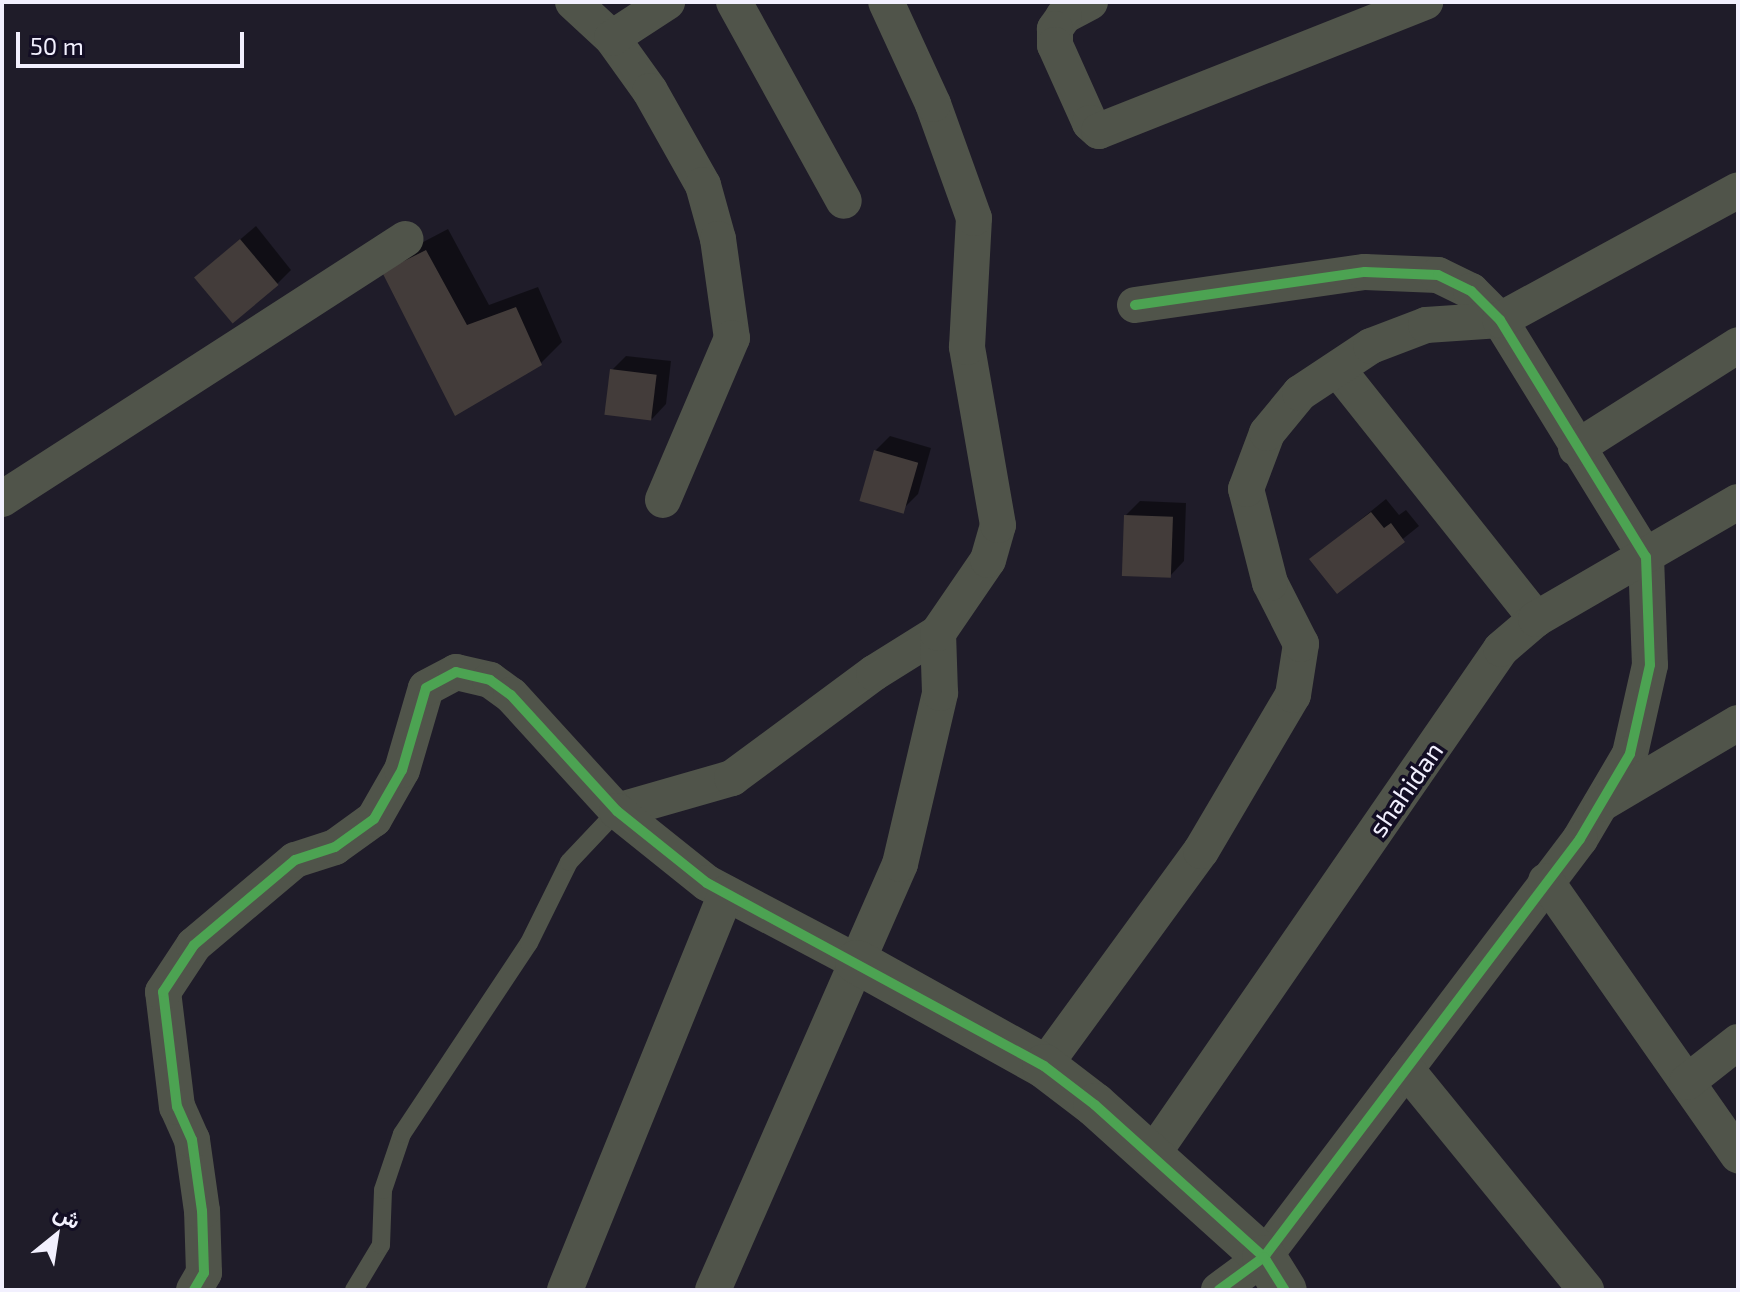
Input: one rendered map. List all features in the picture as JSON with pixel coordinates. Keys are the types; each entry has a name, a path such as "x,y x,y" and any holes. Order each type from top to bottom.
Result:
{"street":[{"path":"573,2 612,38 650,91 703,185 718,239 732,338 663,500"},
{"path":"612,38 667,2"},
{"path":"734,2 844,201"},
{"path":"617,811 732,778 874,673 938,633 988,560 998,525 967,347 974,218 933,104 886,2"},
{"path":"1090,2 1064,16 1055,29 1055,45 1090,123 1099,131 1425,2"},
{"path":"1044,1066 1201,851 1293,695 1301,644 1270,583 1246,489 1267,433 1300,393 1339,371 1371,346 1426,325 1500,320 1738,190"},
{"path":"2,499 405,239"},
{"path":"1135,305 1365,272 1438,275 1460,286 1500,320 1576,448 1646,557 1650,665 1630,754 1600,805 1546,881 1406,1069 1274,1274 1219,1290"},
{"path":"1576,448 1738,345"},
{"path":"1339,371 1536,619"},
{"name":"shahidan","path":"1150,1158 1501,649 1536,619 1737,506"},
{"path":"725,1286 900,864 940,693 938,633"},
{"path":"194,1290 204,1273 202,1211 192,1140 177,1107 163,992 194,945 295,860 335,847 374,819 402,770 426,688 456,672 490,680 511,695 617,811 726,893 1044,1066 1095,1105 1274,1274"},
{"path":"1600,805 1738,723"},
{"path":"1546,881 1738,1155"},
{"path":"565,1290 726,893"},
{"path":"1687,1082 1738,1042"},
{"path":"1406,1069 1586,1290"}],"lane":[{"path":"354,1290 381,1245 383,1190 402,1134 529,943 569,862 617,811"}],"building":[{"path":"240,239 279,285 233,324 194,278"},
{"path":"426,250 467,325 516,307 542,365 455,416 382,272"},
{"path":"610,369 657,375 651,420 604,415"},
{"path":"874,450 918,463 904,514 859,501"},
{"path":"1371,512 1384,528 1391,523 1405,542 1337,594 1309,559"},
{"path":"1124,515 1173,517 1171,578 1122,576"}],"cycle path":[{"path":"1135,305 1365,272 1438,275 1471,291 1500,320 1646,557 1650,665 1630,754 1580,839 1264,1257 1219,1290"},
{"path":"194,1290 204,1273 202,1211 192,1140 177,1107 163,992 194,945 295,860 335,847 374,819 402,770 426,688 456,672 490,680 511,695 617,811 707,883 1044,1066 1095,1105 1264,1257 1285,1290"}]}
